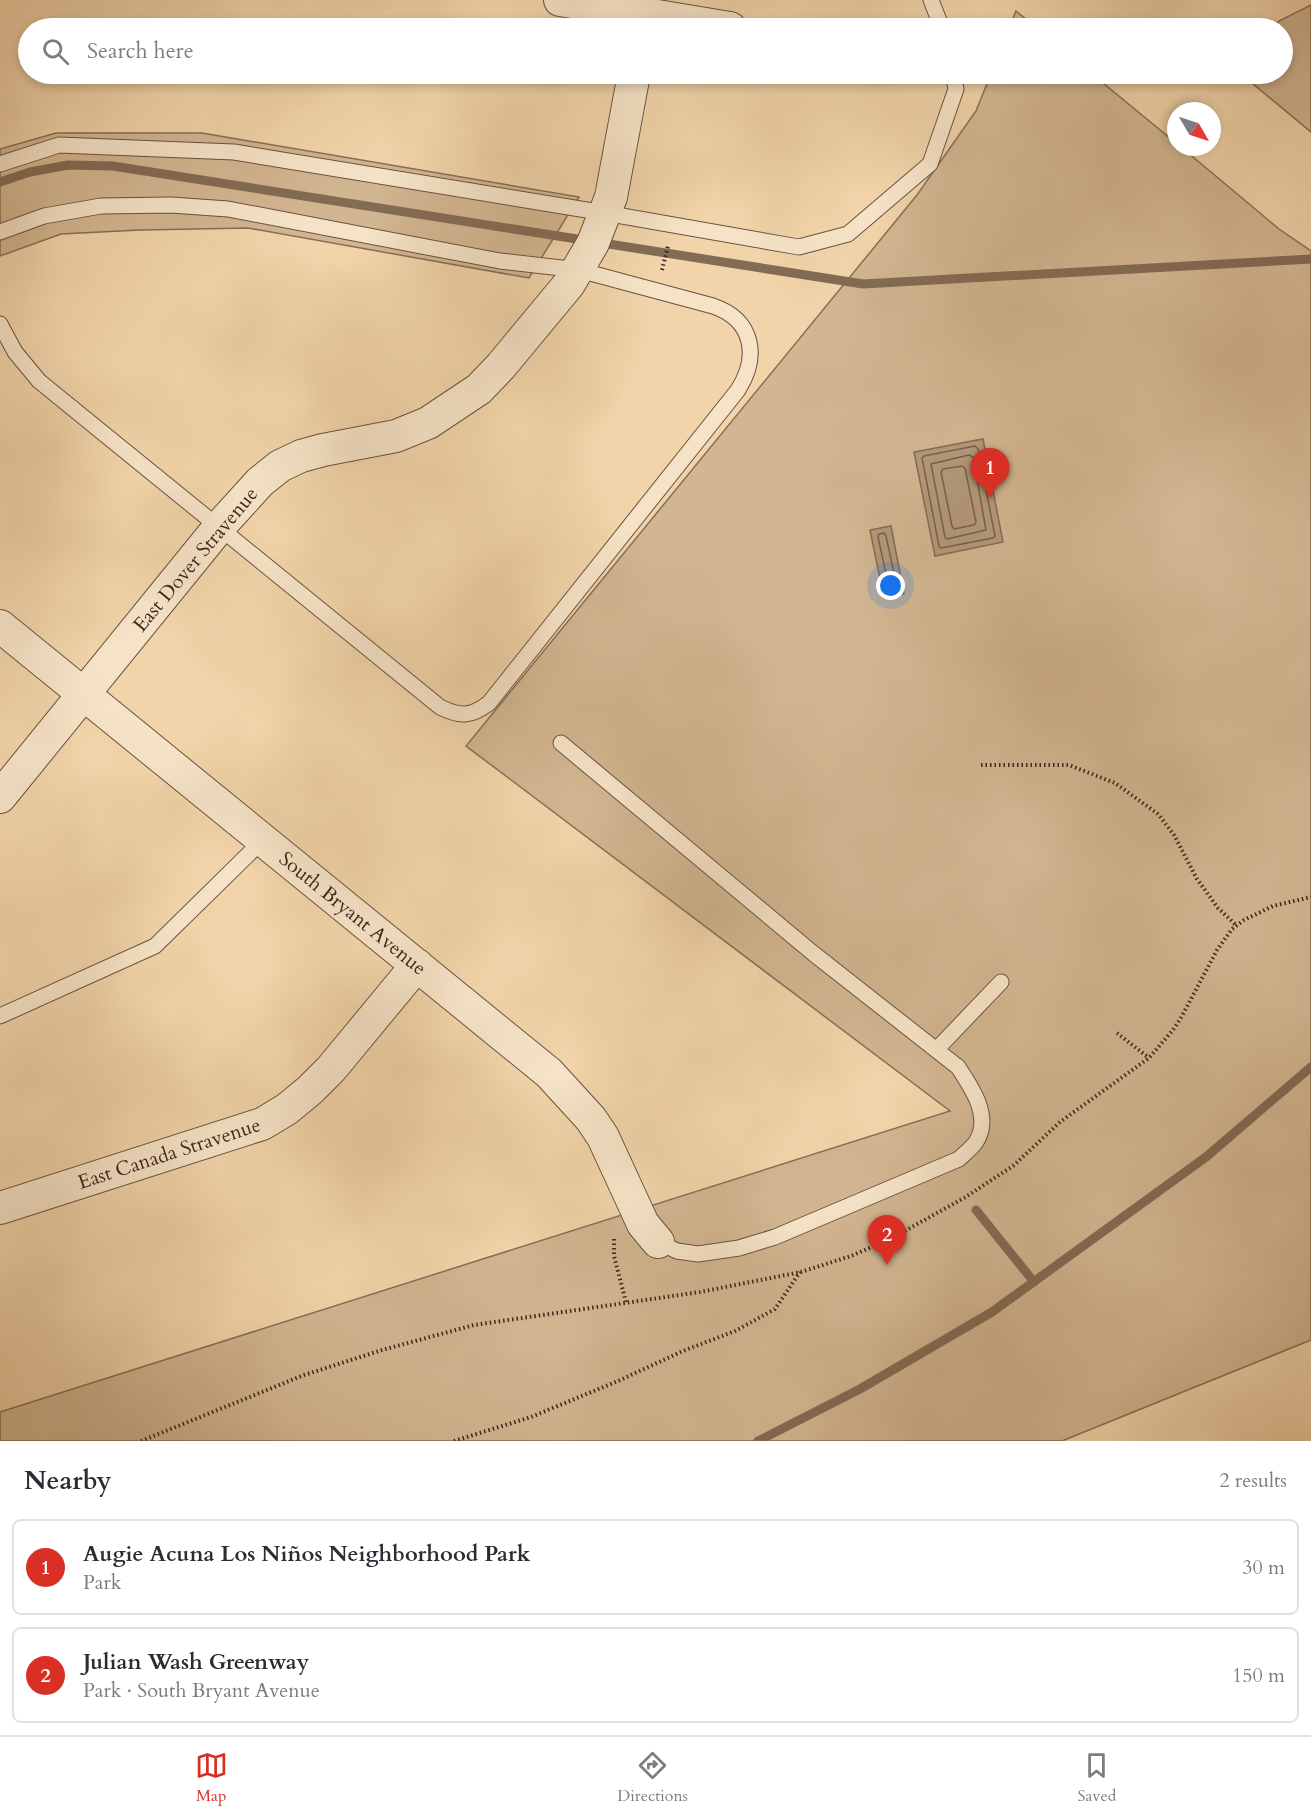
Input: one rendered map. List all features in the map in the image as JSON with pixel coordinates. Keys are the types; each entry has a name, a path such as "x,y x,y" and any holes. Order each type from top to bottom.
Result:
{"street":[{"path":"560,0 663,18"},
{"name":"East Dover Stravenue","path":"0,797 220,526 260,482 290,461 323,450 396,436 428,423 479,389 501,366 579,270 605,213 616,171 632,84"},
{"name":"South Bryant Avenue","path":"0,626 549,1073 591,1119 603,1137 643,1224 658,1242"},
{"name":"East Canada Stravenue","path":"0,1208 262,1124 287,1109 331,1069 417,965"}],"lane":[{"path":"931,0 938,18"},
{"path":"0,164 59,145 234,152 605,213 799,248 848,234 930,164 956,89 955,84"},
{"path":"0,232 44,216 101,206 171,205 228,209 500,261 579,270 723,310 739,321 748,336 750,352 748,368 738,390 489,703 468,714 454,714 440,707 39,381 15,352 0,324"},
{"path":"561,743 814,954 958,1067 971,1085 981,1110 982,1126 976,1142 959,1159 775,1237 739,1248 698,1254 677,1251 658,1242"},
{"path":"0,1016 155,946 263,840"},
{"path":"936,1049 1000,982"}],"path":[{"path":"660,275 671,236"},
{"path":"981,765 1069,765 1115,783 1158,814 1174,835 1197,879 1218,908 1237,926"},
{"path":"1117,1033 1136,1045 1149,1058"},
{"path":"454,1441 531,1417 735,1331 774,1309 801,1272"}],"shaded area":[{"path":"1311,5 1311,132 1253,84 1293,84 1293,18 1285,18"},
{"path":"1016,11 1025,18 1013,18"},
{"path":"987,84 1104,84 1167,136 1167,156 1192,156 1279,229 1311,251 1311,1340 1062,1441 0,1441 0,1412 950,1111 466,746 917,195 976,111"},
{"path":"56,133 202,133 579,197 529,278 248,228 61,234 0,256 0,149"}],"water":[{"path":"983,439 1003,542 935,556 914,452"},
{"path":"891,526 904,594 884,598 870,530"}],"waterway":[{"path":"0,182 30,172 68,165 113,166 863,284 1311,259"},
{"path":"758,1441 860,1389 992,1312 1206,1157 1311,1067"},
{"path":"976,1210 1034,1282"}],"place":[{"name":"Augie Acuna Los Niños Neighborhood Park","path":"990,498"},
{"name":"Julian Wash Greenway","path":"887,1265"}]}
